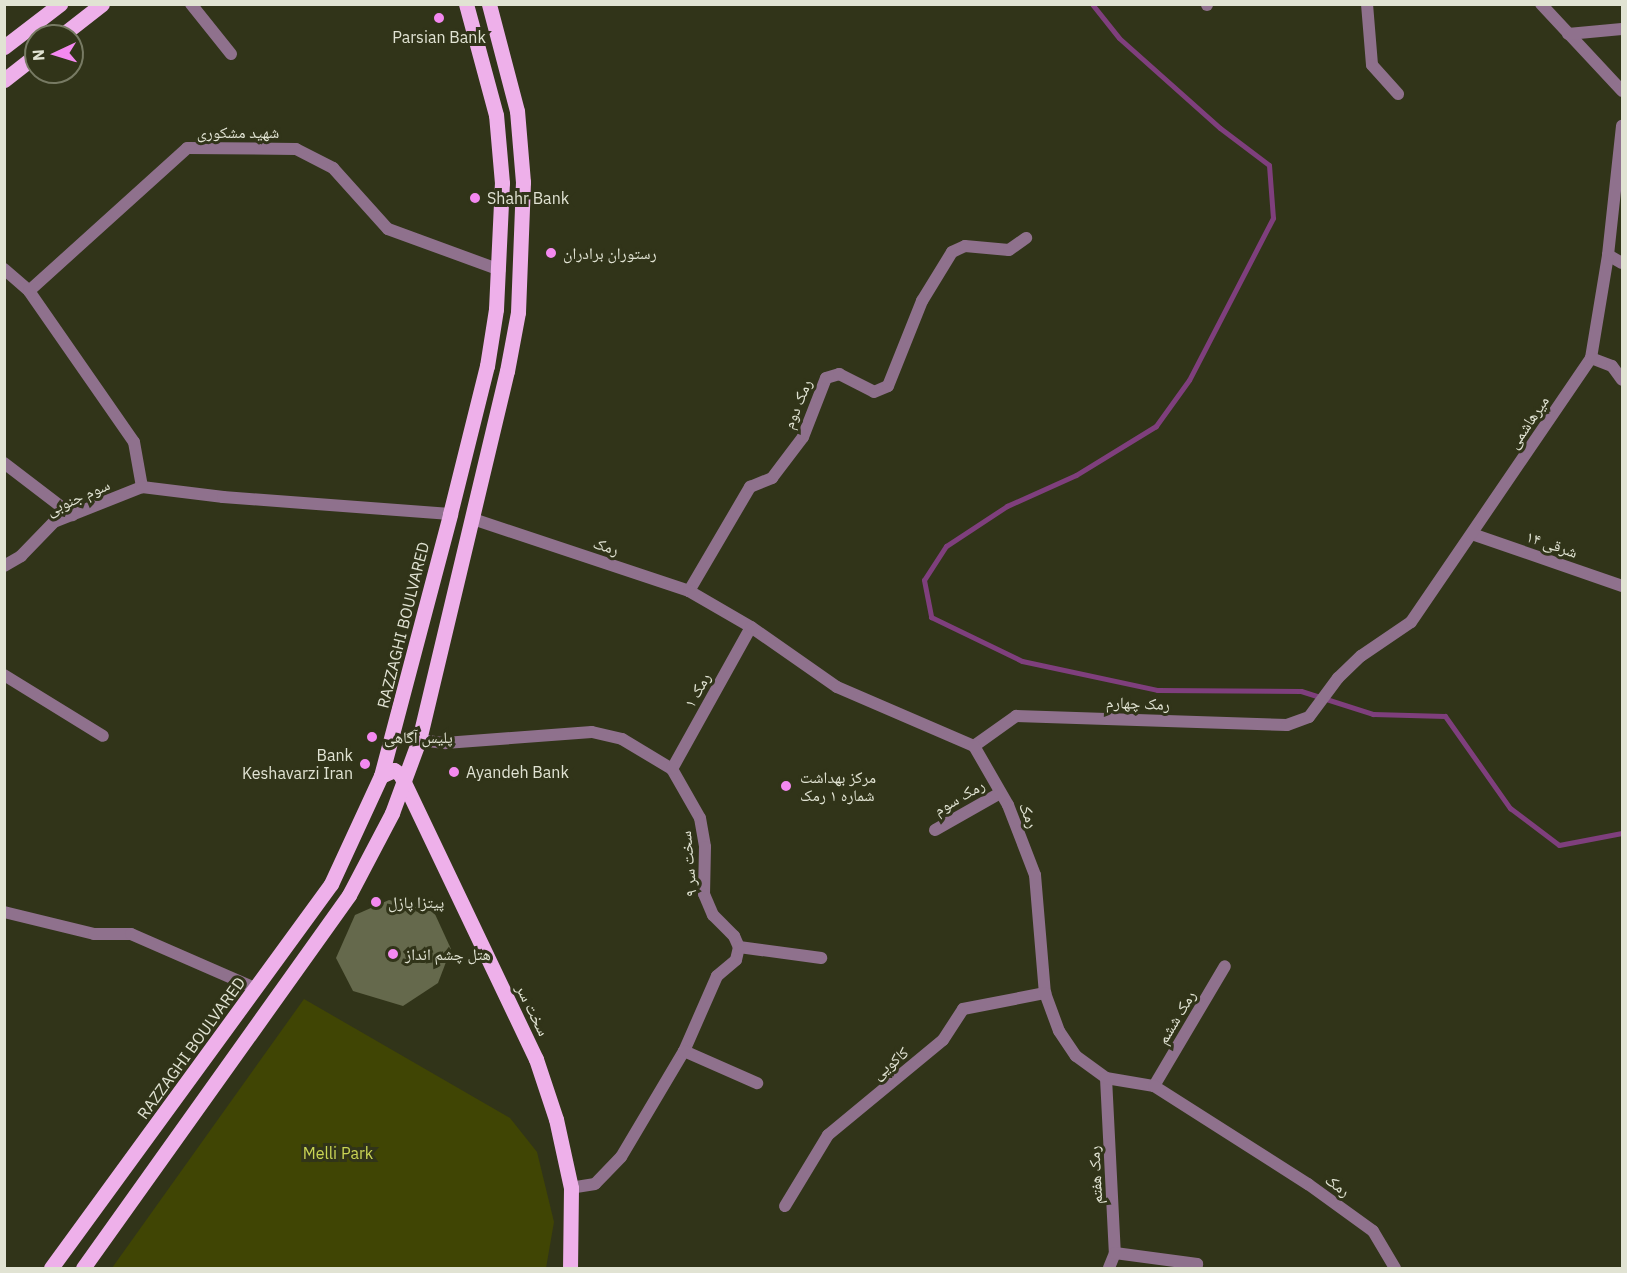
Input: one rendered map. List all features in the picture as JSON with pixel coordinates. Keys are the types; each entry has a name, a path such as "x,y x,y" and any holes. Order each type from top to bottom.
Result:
{"main road":[{"path":"4,46 60,4"},
{"path":"76,24 102,4"},
{"name":"RAZZAGHI BOULVARED","path":"51,1269 257,989 331,884 381,776 395,732 487,366 500,270 502,183 496,115 466,4"},
{"path":"83,1269 349,895 404,783 419,740 507,370 522,253 523,182 517,111 489,4"},
{"path":"4,80 24,64"},
{"path":"450,514 473,519"},
{"path":"395,732 399,743 406,746 419,740"},
{"path":"381,776 394,770 404,783"},
{"name":"سخت سر","path":"404,783 536,1059 556,1119 571,1188 570,1269"}],"street":[{"path":"191,4 231,54"},
{"path":"1367,4 1372,65 1398,94"},
{"path":"1541,4 1623,91"},
{"path":"1569,34 1623,29"},
{"name":"میرهاشمی","path":"1309,717 1338,678 1361,656 1411,622 1591,358 1608,255 1623,126"},
{"name":"شهید مشکوری","path":"29,291 187,148 296,149 333,168 388,229 500,270"},
{"name":"رمک دوم","path":"689,591 750,487 772,478 803,437 826,378 839,374 874,392 888,386 922,301 952,252 965,246 1009,250 1026,238"},
{"path":"1608,255 1623,263"},
{"path":"4,270 29,291 134,442 142,488 223,498 450,514"},
{"path":"1591,358 1612,366 1623,380"},
{"path":"4,463 72,515"},
{"name":"سوم جنوبی","path":"4,566 21,556 54,522 142,488"},
{"name":"رمک","path":"473,519 689,591 751,627 837,687 974,746 1000,793 1035,875 1045,993 1059,1031 1076,1056 1106,1078 1154,1086 1308,1184 1373,1232 1395,1269"},
{"name":"شرقی ۱۴","path":"1472,534 1623,586"},
{"name":"رمک ۱","path":"672,769 751,627"},
{"path":"4,675 103,736"},
{"name":"رمک چهارم","path":"974,746 1016,716 1287,725 1309,717"},
{"name":"سخت سر ۹","path":"419,740 445,744 592,732 622,739 672,769 700,818 705,847 704,894 713,915 734,936 739,947"},
{"name":"رمک سوم","path":"935,830 1000,793"},
{"path":"4,912 94,933 131,934 257,989"},
{"path":"571,1188 596,1184 621,1157 684,1051 717,976 736,960 739,947 821,958"},
{"name":"رمک ششم","path":"1154,1086 1225,966"},
{"name":"کاکویی","path":"785,1206 828,1135 944,1040 963,1009 1045,993"},
{"path":"684,1051 757,1083"},
{"name":"رمک هفتم","path":"1106,1078 1115,1252 1109,1269"},
{"path":"1115,1252 1197,1264 1196,1269"}],"green space":[{"name":"Melli Park","path":"304,999 510,1118 537,1152 554,1222 546,1268 112,1268"}],"building":[{"name":"هتل چشم انداز","path":"389,900 434,912 451,949 438,983 403,1006 353,991 336,958 355,915"}],"waterway":[{"path":"1092,4 1119,38 1220,128 1269,165 1273,218 1189,380 1156,426 1076,475 1007,506 946,546 924,580 931,617 1022,661 1157,690 1301,691 1373,714 1445,716 1510,808 1559,845 1622,833"}],"place":[{"name":"Parsian Bank","path":"439,18"},
{"name":"Shahr Bank","path":"475,198"},
{"name":"رستوران برادران","path":"551,253"},
{"name":"پلیس آگاهی","path":"372,737"},
{"name":"Bank Keshavarzi Iran","path":"365,764"},
{"name":"Ayandeh Bank","path":"454,772"},
{"name":"مرکز بهداشت شماره ۱ رمک","path":"786,786"},
{"name":"پیتزا پازل","path":"376,902"},
{"name":"هتل چشم انداز","path":"393,954"}]}
